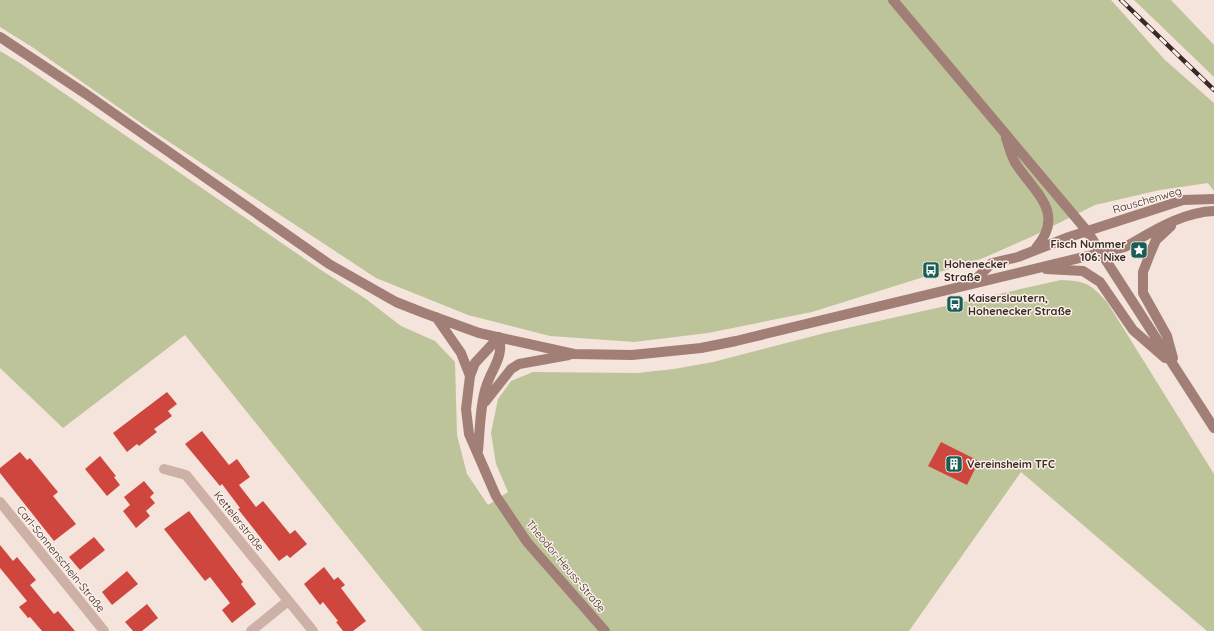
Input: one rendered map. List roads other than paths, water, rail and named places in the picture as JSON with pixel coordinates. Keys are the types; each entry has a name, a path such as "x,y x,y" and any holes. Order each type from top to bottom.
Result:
{"main road":[{"path":"893,0 1087,231 1214,428"},
{"path":"0,37 86,94 329,264 396,302 436,318 479,332 574,354"},
{"path":"1004,132 1014,163 1039,194 1048,211 1048,229 1036,248"},
{"name":"Rauschenweg","path":"970,284 992,263 1018,257 1036,248 1184,200 1214,199"},
{"path":"484,403 506,374 519,364 574,354 632,355 701,348 736,341 1125,247 1177,220 1204,212 1214,212"},
{"path":"1174,366 1167,336 1143,293 1143,272 1156,240 1177,220"},
{"path":"1035,269 1083,271 1100,282 1133,330 1174,366"},
{"path":"436,318 461,353 470,376"},
{"name":"Theodor-Heuss-Straße","path":"499,337 475,363 470,376 466,410 469,434 496,496 527,542 605,631"},
{"name":"Theodor-Heuss-Straße","path":"478,452 481,417 487,384 499,360 501,347 499,337"}],"street":[{"name":"Kettelerstraße","path":"164,469 186,475 313,631"},
{"name":"Carl-Sonnenschein-Straße","path":"0,502 104,631"},
{"path":"251,631 288,601"}],"railway":[{"path":"1121,0 1214,90"}],"place":[{"name":"Fisch Nummer 106: Nixe","path":"1139,250"},
{"name":"Hohenecker Straße","path":"931,270"},
{"name":"Kaiserslautern, Hohenecker Straße","path":"955,304"},
{"name":"Vereinsheim TFC","path":"954,464"}]}
